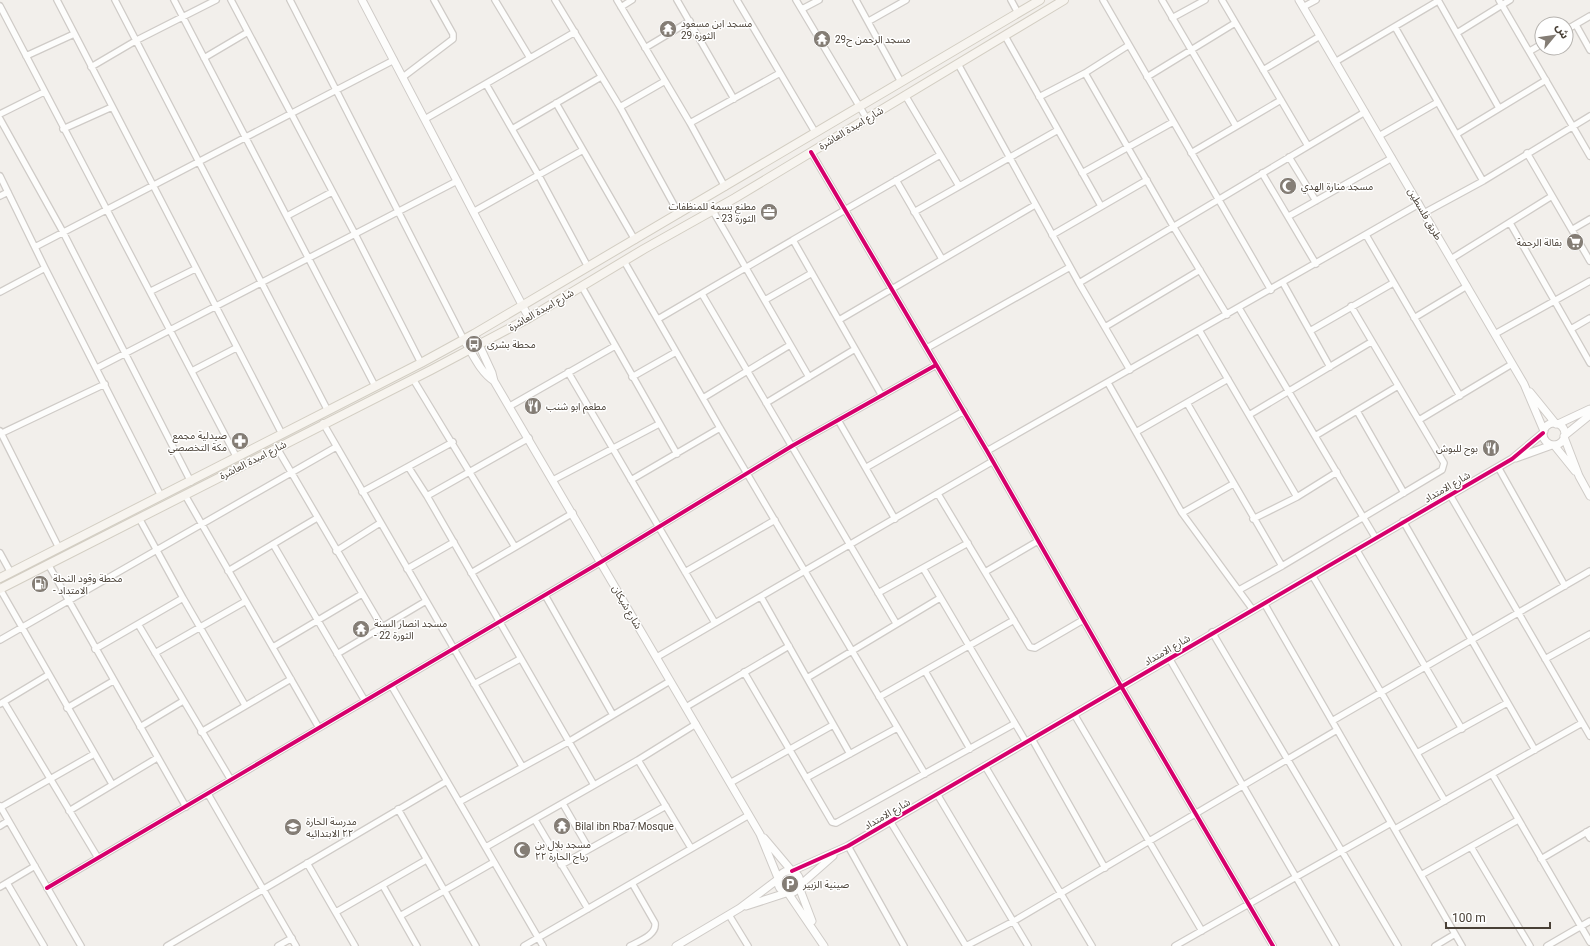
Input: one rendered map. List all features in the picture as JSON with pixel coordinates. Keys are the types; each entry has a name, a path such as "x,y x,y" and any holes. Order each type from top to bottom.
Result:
{"main road":[{"name":"شارع امبدة العاشرة","path":"0,578 191,482 464,340 694,206 815,132 1040,0"},
{"name":"شارع امبدة العاشرة","path":"0,589 99,537 414,379 529,318 624,261 713,211 1064,0"},
{"path":"694,206 700,217"},
{"path":"95,529 99,537"}],"street":[{"path":"57,0 195,269 282,434"},
{"path":"115,0 328,411"},
{"path":"174,0 374,386"},
{"path":"91,67 137,40 216,0"},
{"path":"231,0 290,114 355,234 421,363"},
{"path":"290,0 464,340"},
{"path":"362,0 529,318"},
{"path":"495,0 530,58"},
{"path":"555,0 620,107 679,214"},
{"path":"616,0 690,123 725,187"},
{"path":"621,7 632,0"},
{"path":"678,0 734,99"},
{"path":"737,0 815,132"},
{"path":"796,0 867,119"},
{"path":"802,9 819,0"},
{"path":"856,0 869,21 901,82"},
{"path":"869,21 906,0"},
{"path":"1011,0 1018,12"},
{"path":"1103,0 1271,290"},
{"path":"1162,0 1236,126"},
{"path":"1172,18 1205,0"},
{"path":"1222,0 1308,146"},
{"name":"طريق فلسطين","path":"1299,0 1524,384 1543,432"},
{"path":"1303,7 1316,0"},
{"path":"1335,62 1438,0 1499,108"},
{"path":"1457,33 1500,3 1510,0"},
{"path":"403,77 453,39 453,34 436,1"},
{"path":"1500,3 1530,51 1590,156"},
{"path":"0,6 63,129 108,209 151,291 237,458"},
{"path":"1590,16 1576,24 1590,50"},
{"path":"644,48 690,21"},
{"path":"1147,77 1235,23"},
{"path":"1395,26 1484,181"},
{"path":"204,58 248,32"},
{"path":"425,119 575,32"},
{"path":"26,56 74,34"},
{"path":"1005,36 1101,206"},
{"path":"1264,70 1320,36"},
{"path":"1039,98 1085,73 1129,45"},
{"path":"1530,51 1534,49"},
{"path":"35,247 394,60"},
{"path":"958,64 1052,235 1130,370"},
{"path":"690,123 780,73"},
{"path":"1085,73 1146,180 1227,315"},
{"path":"512,129 601,77"},
{"path":"1457,134 1546,80"},
{"path":"620,107 665,81"},
{"path":"486,84 539,176 588,267"},
{"path":"0,114 44,92"},
{"path":"905,96 959,186"},
{"path":"1191,153 1281,100"},
{"path":"1379,136 1438,102"},
{"path":"556,104 635,240"},
{"path":"63,129 112,107"},
{"path":"1079,283 1365,112"},
{"path":"1424,213 1484,181 1572,125 1590,116"},
{"path":"0,119 62,232 191,482"},
{"path":"1082,174 1173,122"},
{"path":"914,212 1058,130"},
{"path":"473,212 583,150"},
{"path":"811,152 964,411 1121,686 1273,946"},
{"path":"1527,153 1573,229 1590,261"},
{"path":"658,319 940,155"},
{"path":"1289,157 1316,201"},
{"path":"1289,216 1392,158"},
{"path":"1262,173 1289,216 1316,264"},
{"path":"0,176 45,268 162,496"},
{"path":"896,180 942,259"},
{"path":"1052,235 1146,180"},
{"path":"97,368 355,234 399,213 458,181"},
{"path":"0,196 8,192"},
{"path":"287,216 332,192"},
{"path":"1451,259 1552,196"},
{"path":"838,320 1035,204"},
{"path":"987,451 1366,236 1419,204"},
{"path":"713,211 809,377"},
{"path":"1573,229 1590,219"},
{"path":"1510,223 1590,363"},
{"path":"1366,236 1460,396"},
{"path":"792,240 882,396"},
{"path":"624,261 720,428 925,774"},
{"path":"926,348 1070,266"},
{"path":"0,292 45,268"},
{"path":"151,291 195,269"},
{"path":"1105,327 1200,270"},
{"path":"765,300 812,273"},
{"path":"1495,334 1590,281"},
{"path":"1283,283 1330,367"},
{"path":"1310,331 1393,283"},
{"path":"1414,318 1467,286"},
{"path":"582,287 677,454"},
{"path":"702,294 896,624"},
{"path":"1239,590 1364,518 1442,470 1444,467 1444,463 1351,306"},
{"path":"1239,308 1375,537"},
{"path":"1571,330 1590,318"},
{"path":"1199,330 1297,496"},
{"name":"شارع شيكان","path":"474,334 480,344 494,381 529,438 760,834 778,879"},
{"name":"شارع شيكان","path":"464,340 481,369 487,377 494,381"},
{"path":"1249,415 1371,342"},
{"path":"703,398 790,345"},
{"path":"510,406 615,346"},
{"path":"192,371 236,348"},
{"path":"766,403 855,349"},
{"path":"632,377 676,352"},
{"path":"1419,420 1512,364"},
{"path":"48,888 601,562 792,446 936,365"},
{"path":"568,372 715,623"},
{"path":"414,379 453,442 514,547"},
{"path":"1136,432 1228,379"},
{"path":"1108,382 1182,513 1253,610"},
{"path":"58,548 0,433 105,384"},
{"path":"1524,384 1557,424 1563,429 1564,437 1579,476 1590,496"},
{"path":"1315,436 1398,386"},
{"path":"1187,403 1253,519 1282,566"},
{"path":"1579,476 1553,445 1545,441 1543,432 1548,425 1557,424 1590,409"},
{"path":"867,467 964,411"},
{"path":"1357,411 1404,493"},
{"path":"1553,445 1559,444 1564,437 1590,415"},
{"path":"838,420 867,467 895,518"},
{"path":"323,424 522,766"},
{"path":"553,480 659,424"},
{"path":"631,480 720,428"},
{"name":"شارع الامتداد","path":"1512,459 1543,432"},
{"path":"427,496 529,438"},
{"path":"362,492 409,468 453,442"},
{"name":"شارع الامتداد","path":"799,887 840,851 848,846 1212,632 1253,610 1375,537 1512,459 1553,445"},
{"path":"0,640 156,552 336,447"},
{"path":"277,448 336,551 382,627"},
{"path":"657,657 993,461"},
{"path":"1498,467 1565,586"},
{"path":"409,468 454,542 520,659 594,785"},
{"path":"1253,519 1297,496 1337,472"},
{"path":"1182,513 1233,484"},
{"path":"938,494 1032,649 1083,620"},
{"path":"185,495 320,728"},
{"path":"1450,495 1590,736"},
{"path":"471,573 572,513"},
{"path":"139,518 156,552 245,705"},
{"path":"228,571 317,518"},
{"path":"685,572 775,520"},
{"path":"1403,521 1534,750"},
{"path":"336,551 380,523"},
{"path":"985,572 1038,541"},
{"path":"407,569 454,542"},
{"path":"878,593 968,543"},
{"path":"273,544 336,654 365,701"},
{"path":"1356,549 1462,729"},
{"path":"0,553 11,573"},
{"path":"48,564 113,681 186,806"},
{"path":"923,568 1014,724 1029,740 1105,868"},
{"path":"1332,721 1590,571"},
{"path":"1312,575 1445,801"},
{"path":"0,589 21,628 112,784"},
{"path":"272,647 362,594"},
{"path":"545,595 613,715"},
{"path":"761,597 850,754"},
{"path":"95,649 183,598"},
{"path":"807,678 940,598"},
{"path":"156,653 246,601"},
{"path":"336,654 426,601"},
{"path":"1264,603 1462,946"},
{"path":"879,697 1014,620"},
{"path":"138,624 231,780"},
{"path":"1212,632 1398,946"},
{"path":"1545,659 1590,634"},
{"path":"686,707 789,646"},
{"path":"1169,658 1336,946"},
{"path":"474,684 520,659"},
{"path":"924,671 970,749"},
{"path":"744,672 832,822 836,823 1014,724"},
{"path":"48,675 2,703 98,858"},
{"path":"201,732 291,679"},
{"path":"67,708 113,681"},
{"path":"459,802 568,742 670,681"},
{"path":"391,685 543,946"},
{"path":"140,727 183,701"},
{"path":"1417,753 1507,703"},
{"path":"1074,714 1202,930"},
{"path":"1395,829 1582,722"},
{"path":"486,847 563,804 696,724"},
{"path":"730,783 833,725"},
{"path":"806,778 897,728"},
{"path":"890,821 966,946 1014,921 1337,730"},
{"path":"81,946 0,807 94,754"},
{"path":"69,811 157,758"},
{"path":"638,760 692,848"},
{"path":"985,766 1062,893 1092,946"},
{"path":"1492,774 1590,942"},
{"path":"167,946 175,944 264,889 447,781"},
{"path":"208,794 296,946"},
{"path":"937,794 1028,946"},
{"path":"563,804 589,850"},
{"path":"561,865 666,806"},
{"path":"398,810 476,946"},
{"path":"524,946 749,815"},
{"path":"535,820 588,909"},
{"path":"1421,875 1518,820"},
{"path":"0,826 8,821"},
{"path":"1175,946 1391,823"},
{"path":"1541,859 1588,831 1590,838"},
{"name":"شارع شيكان","path":"760,834 791,870"},
{"path":"848,846 904,946"},
{"path":"1471,847 1530,946"},
{"name":"شارع الامتداد","path":"791,870 840,851"},
{"path":"336,912 426,860"},
{"path":"400,916 494,862"},
{"path":"308,863 354,944 347,946"},
{"path":"0,887 35,866"},
{"path":"676,946 685,944 740,908 778,879 784,871 791,870 799,877 799,887 820,939"},
{"path":"778,879 780,889 787,893 824,946"},
{"path":"7,883 44,946"},
{"path":"630,946 654,932 656,927 632,883"},
{"path":"383,886 417,946"},
{"path":"740,908 787,893 793,893 799,887"},
{"path":"729,915 748,946"},
{"path":"1547,946 1590,921"},
{"path":"1435,946 1455,934"},
{"path":"278,946 292,938"}],"cycle path":[{"path":"811,152 987,451 1121,686 1273,946"},
{"path":"47,888 601,562 792,446 936,365"},
{"path":"792,871 848,846 1512,459 1543,433"}],"place":[{"name":"مسجد ابن مسعود الثورة 29","path":"668,29"},
{"name":"مسجد الرحمن ح29","path":"822,39"},
{"name":"مسجد منارة الهدي","path":"1288,186"},
{"name":"مطنع بسمة للمنظفات - الثورة 23","path":"769,212"},
{"name":"بقالة الرحمة","path":"1575,242"},
{"name":"محطة بشرى","path":"474,344"},
{"name":"مطعم ابو شنب","path":"533,406"},
{"name":"صيدلية مجمع مكة التخصصي","path":"240,441"},
{"name":"بوح للبوش","path":"1491,448"},
{"name":"محطة وقود النحلة - الامتداد","path":"40,584"},
{"name":"مسجد انصار السنة - الثورة 22","path":"361,629"},
{"name":"Bilal ibn Rba7 Mosque","path":"562,826"},
{"name":"مدرسة الحارة ٢٢ الابتدائيه","path":"293,827"},
{"name":"مسجد بلال بن رباح الحارة ٢٢","path":"522,850"},
{"name":"صينية الزبير","path":"790,884"}]}
